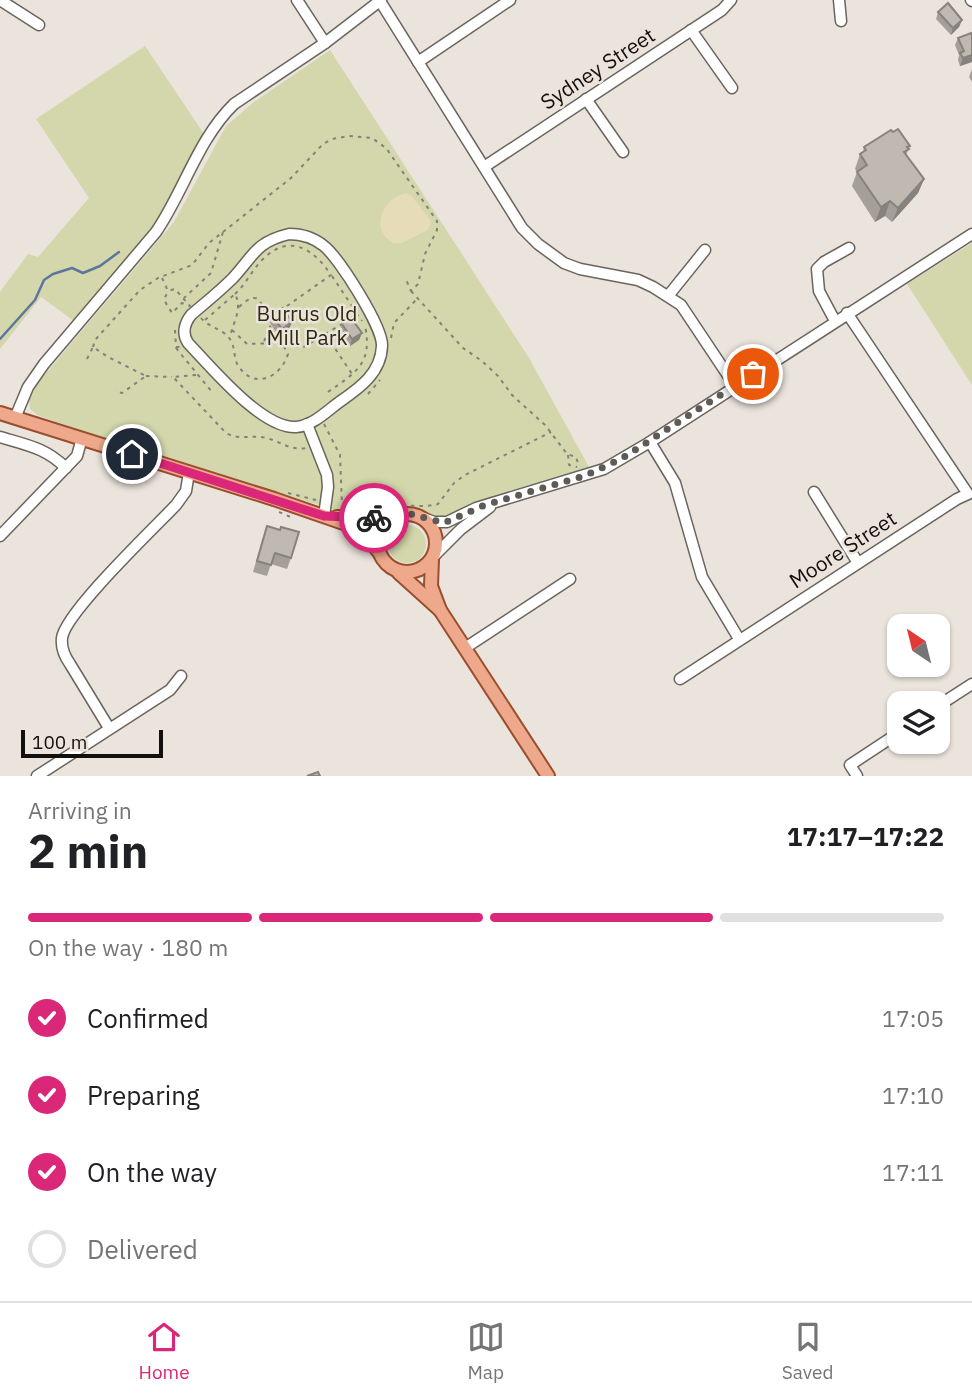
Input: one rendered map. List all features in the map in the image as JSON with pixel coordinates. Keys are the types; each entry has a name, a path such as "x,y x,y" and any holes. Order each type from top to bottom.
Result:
{"main road":[{"path":"0,413 324,516 362,532 389,567 408,579 440,610 548,776"},
{"path":"324,516 390,513 421,517 434,530 436,540 431,586 440,610"},
{"path":"379,551 380,532 390,513"},
{"path":"389,567 398,572 417,571 434,557"}],"street":[{"path":"0,0 39,24"},
{"path":"297,0 325,43"},
{"path":"418,62 510,0"},
{"name":"Sydney Street","path":"484,167 722,10 731,0"},
{"path":"839,0 841,21"},
{"path":"15,418 28,387 44,364 156,232 172,208 221,116 234,104 325,43 380,1 522,228 564,263 638,281 681,305 734,386"},
{"path":"691,30 732,88"},
{"path":"586,99 623,152"},
{"path":"289,234 312,238 328,249 370,310 381,337 381,354 370,378 307,424 288,426 248,404 188,343 184,335 186,321 232,279 252,253 269,240 289,234"},
{"path":"421,517 444,523 476,508 604,469 972,234"},
{"path":"835,321 819,290 817,269 849,248"},
{"path":"668,296 705,250"},
{"name":"Moore Street","path":"680,679 968,494 847,313"},
{"path":"307,424 327,475 324,516"},
{"path":"0,438 44,450 66,468"},
{"path":"0,536 77,456 82,438"},
{"path":"650,442 675,483 702,578 739,639"},
{"path":"109,728 69,664 61,639 75,612 176,505 186,491 189,472"},
{"path":"814,492 858,563"},
{"path":"434,557 461,529 496,503"},
{"path":"465,648 570,579"},
{"path":"37,776 170,690 181,677"},
{"path":"950,698 972,684"},
{"path":"857,776 850,765 887,741"}],"path":[{"path":"87,359 95,340 141,290 161,277 192,265 209,243 291,178 327,141 349,136 372,138 386,148 438,222 425,254 418,284 411,290"},
{"path":"184,298 212,274 223,232"},
{"path":"204,321 244,286 263,259 274,251 285,247 309,250 320,259 358,314 364,324 368,346 364,362 353,374 328,392"},
{"path":"282,310 331,275"},
{"path":"161,277 168,291"},
{"path":"405,277 411,290 463,348 498,376 512,395 551,432 567,454 569,465 579,469 580,464 576,457 567,454"},
{"path":"175,289 190,306 182,303 172,313 164,300 168,291 175,289"},
{"path":"234,294 239,307"},
{"path":"277,342 277,336 267,322 264,305 257,299 247,300 239,307 229,338 238,366 248,377 257,379 274,376 281,369 288,354 282,343"},
{"path":"282,343 288,338 302,348 358,314"},
{"path":"198,315 229,338"},
{"path":"267,322 274,316"},
{"path":"264,342 265,335 271,328"},
{"path":"231,330 247,344 282,343"},
{"path":"325,334 353,374"},
{"path":"93,347 146,376 196,374"},
{"path":"176,348 212,392"},
{"path":"115,391 122,393 146,376"},
{"path":"173,377 219,427 233,438 267,438 292,449 310,447"},
{"path":"324,423 340,455 342,506"},
{"path":"390,513 406,504 438,504 454,483 465,475 551,432"},
{"path":"291,492 314,499"}],"green space":[{"path":"145,46 204,134 153,229 74,321 41,297 0,349 0,292 28,254 38,257 89,198 36,119"},
{"name":"Burrus Old Mill Park","path":"330,50 529,358 589,467 498,494 448,518 404,511 383,515 342,512 138,450 37,415 30,409 29,399 36,385 174,222 226,126 254,102"},
{"path":"972,243 972,385 907,284"},
{"path":"407,525 420,531 426,544 420,557 407,563 394,557 388,544 394,531"}],"sand":[{"path":"406,193 411,195 431,221 428,230 402,243 393,243 382,230 382,215 390,201"}],"building":[{"path":"948,3 962,20 953,28 938,12"},
{"path":"971,33 972,55 963,58 960,53 964,51 958,38"},
{"path":"898,129 910,146 904,152 924,179 898,208 890,201 881,207 857,172 867,165 860,154 866,150 864,147 891,130 893,132"},
{"path":"283,308 292,322 282,329 272,315"},
{"path":"351,318 362,333 352,339 342,324"},
{"path":"267,526 299,532 291,558 275,553 271,565 257,561"}],"waterway":[{"path":"0,339 35,300 44,280 72,268 83,273 100,266 119,252"}],"way so far":[{"path":"374,518 411,514 444,523 476,508 604,469 753,374"}],"route":[{"path":"132,454 324,516 374,518"}]}
